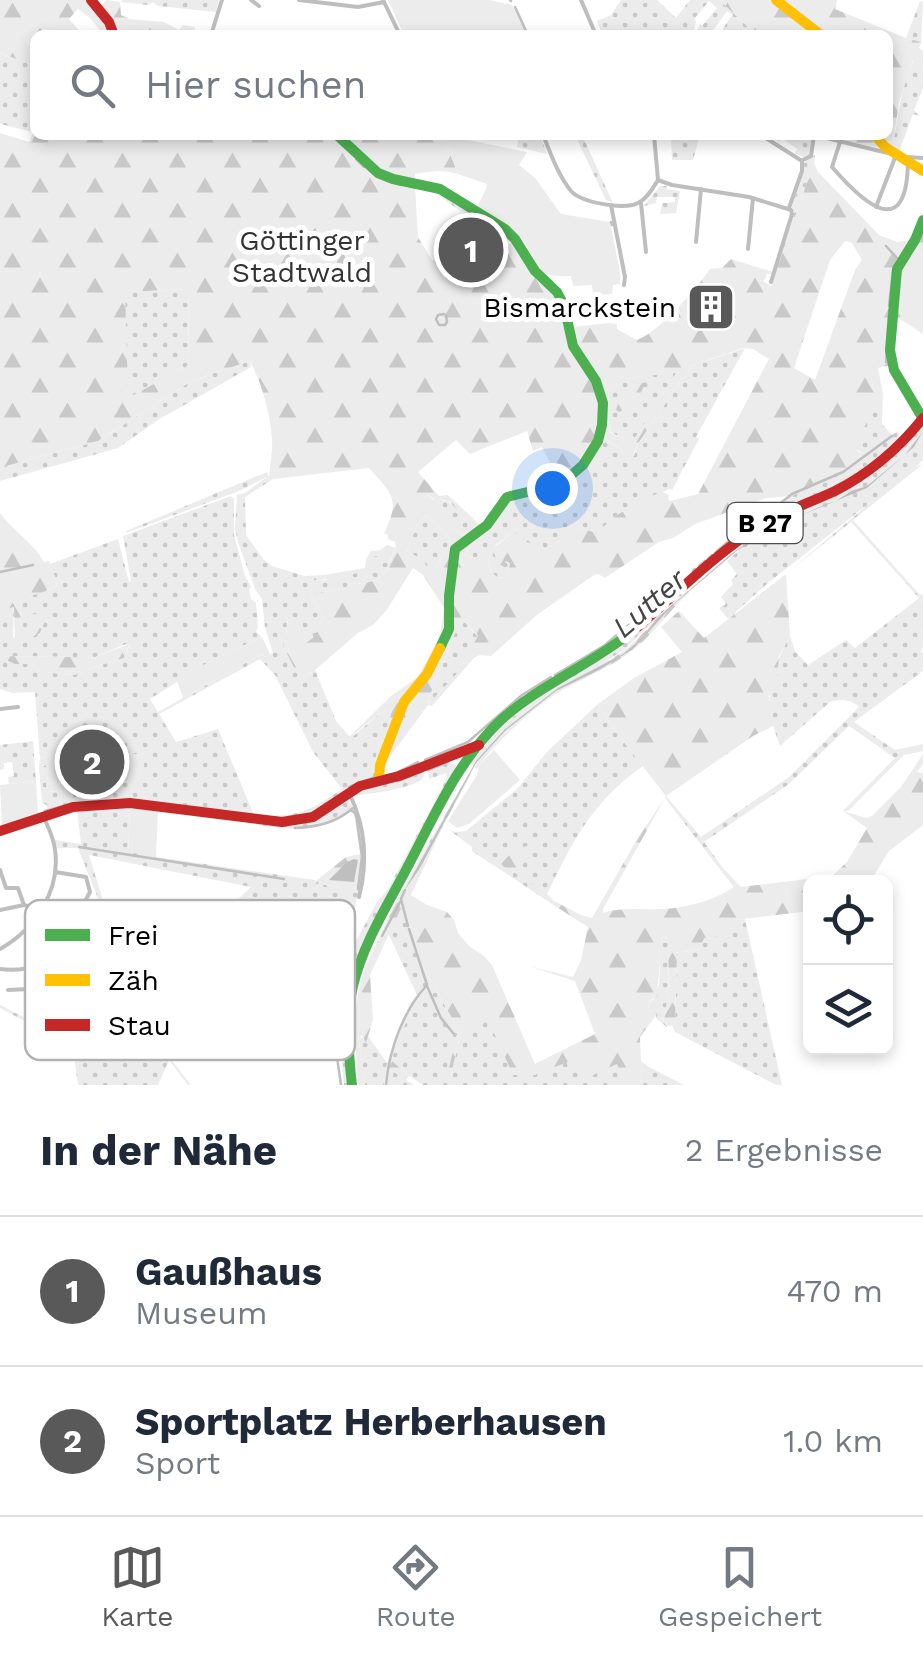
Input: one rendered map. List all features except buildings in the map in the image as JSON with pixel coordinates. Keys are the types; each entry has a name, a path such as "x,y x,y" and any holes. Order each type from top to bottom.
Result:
{"street":[{"path":"91,0 112,30"},
{"path":"213,30 222,0"},
{"path":"251,0 260,6"},
{"path":"300,0 358,7 384,1 398,30"},
{"path":"582,0 594,30"},
{"path":"776,0 814,30"},
{"path":"342,140 377,173 440,189 510,233 535,271 561,298 573,346 596,381 604,403 598,441 584,465 549,487 504,500 487,525 456,549 448,596 449,629 427,674 404,702 378,770 379,781"},
{"path":"545,140 571,191 580,198 623,207 640,203 658,180 654,140"},
{"path":"774,140 802,160"},
{"path":"802,160 811,156 813,140"},
{"path":"833,140 908,160 923,171"},
{"path":"879,140 896,156 923,158"},
{"path":"840,142 832,167 875,208 886,210 899,204 908,178 908,160"},
{"path":"875,208 896,156"},
{"path":"770,282 792,214 789,208 802,160"},
{"path":"658,180 789,208"},
{"path":"696,242 701,189"},
{"path":"748,249 753,198"},
{"path":"640,203 646,252"},
{"path":"611,205 624,285"},
{"path":"923,220 897,269 891,356 894,370 923,418"},
{"name":"B 27","path":"355,979 392,896 464,764 512,711 606,652 743,538 868,470 923,418"},
{"path":"0,709 18,708"},
{"path":"0,831 80,806 146,804 294,822 314,817 349,792 479,745"},
{"path":"450,757 464,764"},
{"path":"349,792 360,816 364,840 366,861 360,893"},
{"path":"43,815 55,848 55,872 46,900"},
{"path":"0,870 6,888 18,888 24,905 0,910"},
{"path":"55,872 85,876 90,885 85,900"},
{"path":"0,949 24,932"},
{"path":"0,968 25,968"},
{"path":"8,990 25,989"},
{"name":"B 27","path":"350,1060 352,1085"}],"green space":[{"path":"0,0 89,0 109,30 100,30 78,9 69,19 79,30 30,30 30,64 0,53"},
{"path":"107,0 120,2 121,15 164,22 179,30 116,30 101,5"},
{"path":"219,0 216,12 158,6 153,2 120,2"},
{"path":"388,0 489,0 512,5 525,30 402,30"},
{"path":"621,0 657,0 676,18 690,0 719,0 752,30 722,30 732,15 727,11 713,30 697,30 717,8 709,1 694,19 694,30 600,30 597,21 611,15"},
{"path":"719,0 837,0 835,9 886,30 752,30"},
{"path":"920,1 923,2 921,42 906,38"},
{"path":"893,33 921,42 923,69 913,60 899,102 892,150 845,141 893,140"},
{"path":"0,53 30,64 30,131 0,124"},
{"path":"914,59 923,69 923,88 914,110 920,116 913,114 899,152 892,150 902,93"},
{"name":"Göttinger Stadtwald","path":"0,133 29,142 445,140 458,174 432,171 415,174 415,179 445,187 519,236 540,271 563,294 572,327 617,324 617,329 637,340 666,319 710,269 722,268 731,259 773,272 765,274 763,281 771,286 811,171 818,172 879,235 897,242 909,240 918,222 918,233 923,225 923,255 916,262 915,307 908,324 895,316 895,364 878,368 883,394 853,447 868,454 846,470 792,496 766,498 695,524 659,542 605,578 594,575 538,614 491,656 474,658 432,706 428,705 389,758 405,704 429,675 451,629 458,549 467,542 466,555 487,558 491,572 498,578 507,577 510,563 497,563 493,549 511,533 547,549 575,530 597,534 615,516 656,494 669,495 670,501 698,494 769,359 743,348 691,366 633,456 605,439 583,473 567,485 536,498 516,500 510,494 542,487 558,478 542,447 533,451 527,431 470,454 456,440 418,472 439,496 448,495 482,527 453,549 447,629 425,673 403,699 373,772 392,709 385,709 354,734 351,741 350,736 391,696 418,677 440,636 444,608 423,575 413,568 373,625 300,680 283,645 290,618 294,618 307,642 323,617 310,594 378,579 389,568 393,553 371,557 367,570 320,580 302,579 365,568 371,551 387,545 396,548 384,533 393,504 388,491 369,468 273,479 269,419 250,361 193,380 98,441 0,470","holes":["415,187 433,191 511,242 496,268 432,260 418,237","845,241 852,243 862,260 815,380 794,368 830,260","188,289 189,365 128,398 125,292","706,296 713,296 722,308 719,315 699,330 693,325","676,373 631,444 610,432 609,389 636,377","427,494 438,503 449,501 474,530 464,535 452,529 423,498","427,515 451,541 434,571 407,551 417,525","461,618 478,636 456,675 429,703"]},
{"path":"445,140 468,140 527,152 519,165 535,178 561,214 610,222 620,284 613,285 612,294 593,295 592,285 573,286 571,276 541,270 518,235 477,207 487,184 458,174"},
{"path":"518,140 542,140 547,154 517,147"},
{"path":"577,140 584,140 613,203 606,200"},
{"path":"671,140 699,140 693,160 672,160"},
{"path":"785,140 811,140 809,156 804,158 795,153 797,149"},
{"path":"815,155 818,172 811,172 774,277 794,214 792,207 804,162"},
{"path":"660,186 680,191 676,213 660,214 662,203 675,202 675,197 657,197 656,203 644,206"},
{"path":"923,255 923,334 899,318 911,291 916,261"},
{"path":"188,289 189,365 127,399 124,292"},
{"path":"706,296 713,296 722,308 699,330 693,325"},
{"path":"745,348 672,490 615,516 597,534 575,530 547,549 511,533 495,546 510,563 507,577 498,578 491,572 487,558 478,560 466,555 467,542 486,530 513,497 542,496 553,491 601,448 604,439 634,456 637,445 691,366"},
{"path":"250,361 251,367 158,420 118,448 0,481 0,470 6,466 98,441 193,380"},
{"path":"677,372 631,445 610,431 609,389 636,377"},
{"path":"646,382 635,404 616,410 626,391"},
{"path":"883,394 882,424 892,435 898,431 897,441 838,484 732,545 728,540 788,496 846,470 866,455 852,447"},
{"path":"923,429 923,460 916,467 923,464 853,520 923,594 923,671 854,722 895,750 923,744 923,751 904,755 848,811 843,811 895,758 849,726 789,784 704,842 722,872 666,796 701,837 789,777 859,707 846,700 830,702 780,746 773,726 771,689 790,636 795,651 808,665 846,640 855,648 919,598 851,522 786,574 877,497 728,619 719,608 726,604 721,597 737,574 727,561 738,551 736,548 774,522 832,495"},
{"path":"272,450 273,479 245,497 246,535 272,566 304,576 305,581 324,580 366,570 371,557 393,552 389,568 378,579 310,594 323,617 316,635 308,642 294,619 287,621 286,641 300,680 315,670 336,721 351,738 385,709 392,709 378,747 375,777 347,788 316,814 281,820 143,802 45,813 47,805 42,803 39,768 46,765 50,792 137,781 142,755 62,751 100,747 60,751 40,759 35,692 0,689 0,610 14,606 13,637 23,641 26,630 21,631 20,595 39,594 58,585 50,564 118,539 129,582 123,536 231,496 234,535 251,586 251,599 256,603 256,632 262,637 207,663 150,699 158,712 262,654 265,657 273,653 262,599 235,529 237,495 267,477 239,491 126,531 267,472 269,477","holes":["129,645 124,658 72,675 35,671 32,663 15,664 2,656 73,657 72,661 95,657","260,659 275,675 313,752 342,789 291,814 254,815 218,729 176,742 159,714"]},
{"path":"427,494 433,500 448,501 475,529 464,535 452,529 422,498"},
{"path":"0,513 44,562 49,561 58,585 39,594 20,596 21,630 26,629 29,616 38,613 45,621 40,633 15,647 14,607 0,610"},
{"path":"427,515 451,541 434,571 407,551 417,525"},
{"path":"786,574 790,636 779,656 776,687 769,696 773,726 666,796 598,704 634,678 682,652 661,627 679,611 704,638"},
{"path":"687,590 626,648 599,666 561,683 609,654"},
{"path":"687,590 689,593 637,647 539,706 504,737 477,769 470,763 523,708 563,682 619,654"},
{"path":"461,618 478,637 456,675 431,703 428,700"},
{"path":"0,635 4,656 74,660 129,644 124,658 72,675 33,671 32,664 15,664 2,658"},
{"path":"262,637 270,654 262,654 183,698 177,681"},
{"path":"598,704 643,766 611,793 586,823 547,894 554,901 552,904 472,851 448,829 466,831 517,789 547,752"},
{"path":"79,730 95,733 102,745 64,752 142,755 144,769 138,781 49,792 46,765 39,768 40,759 60,751 60,737"},
{"path":"33,741 36,781 9,784 8,777 14,776 12,762 3,763 4,769 0,770 0,745"},
{"path":"494,750 520,780 469,824 457,828 448,821 477,775 479,765"},
{"path":"923,754 923,764 917,772 923,773 923,825 889,851 874,875 833,875 847,862 867,828 843,811 872,816 901,787"},
{"path":"446,761 456,765 355,967 355,943 447,778 446,773 429,779 427,766"},
{"path":"424,770 423,778 411,785 354,795 357,790"},
{"path":"469,773 411,895 447,912 469,946 492,965 535,1064 595,1034 575,981 528,966 573,977 581,960 588,927 552,904 554,901 592,918 665,798 603,913 678,908 708,900 734,887 723,868 741,887 803,880 803,912 734,920 733,935 704,938 700,949 677,953 675,1025 668,1026 663,1022 668,991 668,939 662,937 657,996 648,1002 649,1010 657,1014 640,1037 641,1061 649,1067 642,1068 640,1085 622,1085 617,1064 582,1080 573,1060 534,1075 513,1075 485,1013 461,1031 451,1075 447,1077 458,1029 421,963 402,906 370,975 373,1020 366,1043 358,1035 365,1085 358,1085 355,1016 364,970 400,893"},
{"path":"36,781 38,815 2,826 0,785"},
{"path":"347,799 358,818 364,856 360,854 352,810 315,827 253,824 296,826 291,824"},
{"path":"130,808 128,851 359,889 355,907 355,900 237,900 251,887 89,855 103,900 99,900 78,848 57,848 55,840 81,844 77,810"},
{"path":"130,808 158,810 156,857 128,852"},
{"path":"536,844 517,871 535,886 501,864 515,849"},
{"path":"364,856 359,889 316,884 346,857"},
{"path":"402,906 421,963 458,1029 451,1075 461,1031 485,1012 534,1075 573,1059 617,1064 625,1082 423,1085 409,1076 406,1080 414,1085 387,1085 389,1068 407,1074 391,1060 412,1007 419,999 388,933"},
{"path":"745,919 782,1085 675,1032 672,1025 677,953 700,949 703,938 733,920"},
{"path":"664,935 668,939 668,981 663,1021 668,1028 649,1010 648,1002 654,999 659,984"},
{"path":"416,996 419,999 412,1007 391,1060 407,1074 403,1078 389,1069 384,1085 387,1063"},
{"path":"0,1008 25,1018 25,1021"},
{"path":"358,1034 366,1042 368,1036 387,1063 384,1085 365,1085"},
{"path":"75,1060 169,1060 158,1085 78,1085"},
{"path":"169,1060 191,1085 188,1085"},
{"path":"342,1060 345,1060 348,1085 344,1085"},
{"path":"642,1067 649,1067 684,1085 640,1085"}],"shaded area":[{"path":"902,457 867,488 836,501 867,486"},
{"path":"835,501 738,550 673,605 633,649 556,691 506,730 476,763 404,891 476,761 505,729 558,688 623,654 656,619 731,554 764,532 826,504"},
{"path":"358,860 354,882 329,880 347,862"}],"waterway":[{"path":"515,7 526,30"},
{"path":"356,159 364,167"},
{"path":"383,179 401,185"},
{"path":"459,205 482,219"},
{"path":"886,246 898,259"},
{"path":"889,306 893,270"},
{"path":"886,362 889,310"},
{"path":"444,314 436,319 439,325 445,325 446,315"},
{"path":"899,385 903,393"},
{"path":"778,505 792,494 843,472 892,436"},
{"path":"758,520 776,507"},
{"path":"740,532 755,522"},
{"path":"734,537 737,534"},
{"path":"715,553 731,539"},
{"path":"708,559 712,555"},
{"path":"699,566 705,561"},
{"path":"0,572 33,565"},
{"path":"555,675 605,645 636,619"},
{"path":"425,760 468,742 522,695 551,677"},
{"path":"383,776 418,762"},
{"path":"428,770 448,762"},
{"path":"398,781 423,771"},
{"path":"349,787 375,777"},
{"path":"45,811 63,806"},
{"path":"295,828 326,823 353,808"},
{"path":"351,810 356,814 362,856 358,889"},
{"name":"Lutter","path":"79,847 284,879"},
{"path":"405,890 401,899 408,926"},
{"path":"382,936 400,902"},
{"path":"386,1085 399,1032 427,985 409,929"},
{"path":"427,986 441,1018 453,1033"},
{"path":"337,1060 341,1085"}],"traffic: fast":[{"path":"342,140 378,173 440,189 515,239 535,271 557,292 564,305 573,346 596,381 603,403 598,441 583,465 549,487 507,497 487,525 455,549 449,629 440,648"},
{"path":"923,220 897,269 890,350 894,370 923,419"},
{"path":"355,979 376,926 437,809 472,753 517,707 634,630"},
{"path":"350,1060 352,1085"}],"traffic: slow":[{"path":"776,0 815,30"},
{"path":"879,140 923,171"},
{"path":"379,781 380,765 404,702 427,674 440,648"}],"traffic: jam":[{"path":"91,0 112,30"},
{"path":"634,630 741,538 860,476 894,450 923,418"},
{"path":"0,831 73,807 130,803 282,822 313,817 360,786 399,776 479,745"}],"place":[{"name":"Gaußhaus","path":"471,250"},
{"name":"Bismarckstein","path":"711,307"},
{"name":"Sportplatz Herberhausen","path":"92,762"}]}
